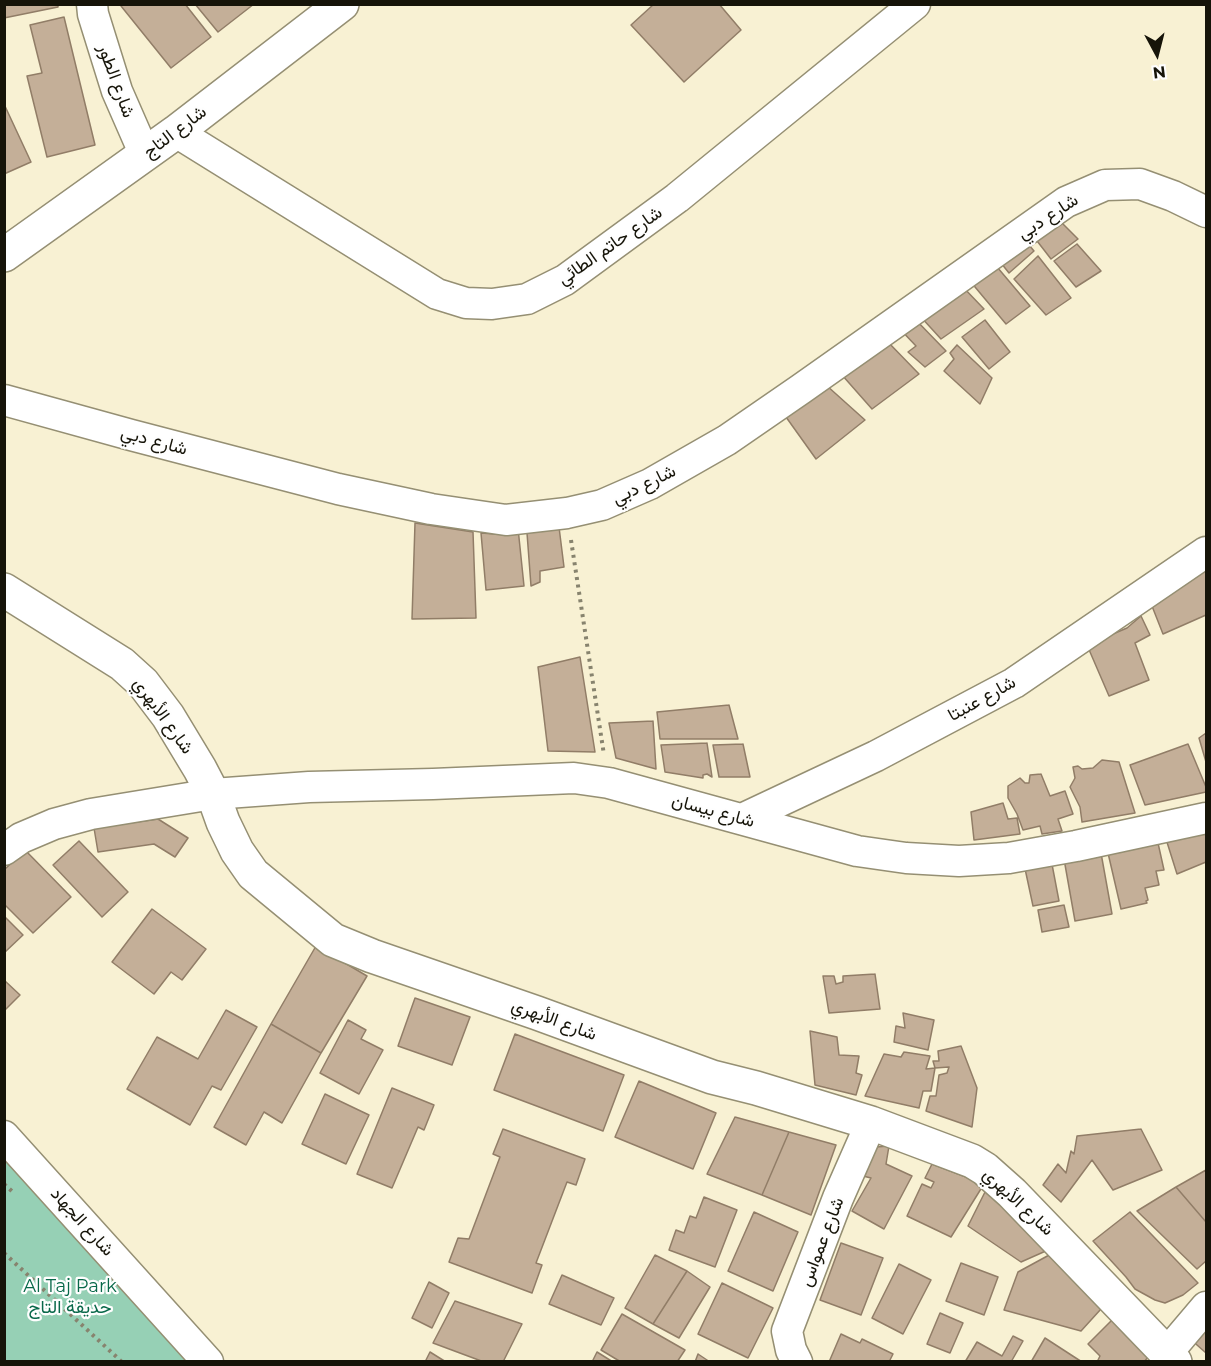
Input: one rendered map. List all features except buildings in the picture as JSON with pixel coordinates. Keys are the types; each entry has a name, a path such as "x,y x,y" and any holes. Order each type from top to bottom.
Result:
{"street":[{"name":"شارع الطور","path":"92,4 93,14 117,91 145,155"},
{"name":"شارع التاج","path":"4,255 176,132 342,4"},
{"name":"شارع حاتم الطائي","path":"176,132 437,294 466,303 492,304 527,299 565,280 677,198 909,6"},
{"name":"شارع دبي","path":"4,400 338,489 431,509 506,519 567,513 602,505 650,484 727,440 1066,202 1104,184 1140,184 1173,196 1206,212"},
{"name":"شارع عنبتا","path":"742,819 876,756 1014,682 1206,552"},
{"name":"شارع الأبهري","path":"4,590 122,664 143,683 168,716 200,769 237,851 253,874 333,940 712,1077 756,1088 871,1124 972,1161 985,1169 1012,1193 1171,1357"},
{"name":"شارع بيسان","path":"213,794 309,787 574,778 609,783 857,851 906,858 959,861 1009,858 1206,818"},
{"path":"4,850 21,838 54,824 91,814 213,794"},
{"name":"شارع عمواس","path":"797,1362 791,1350 787,1331 838,1198 871,1124"},
{"name":"شارع الجهاد","path":"4,1136 208,1362"},
{"path":"1171,1357 1206,1307"}],"path":[{"path":"567,513 609,783"},
{"path":"4,1253 122,1362"}],"green space":[{"name":"Al Taj Park حديقة التاج","path":"5,1129 213,1361 5,1361"}]}
